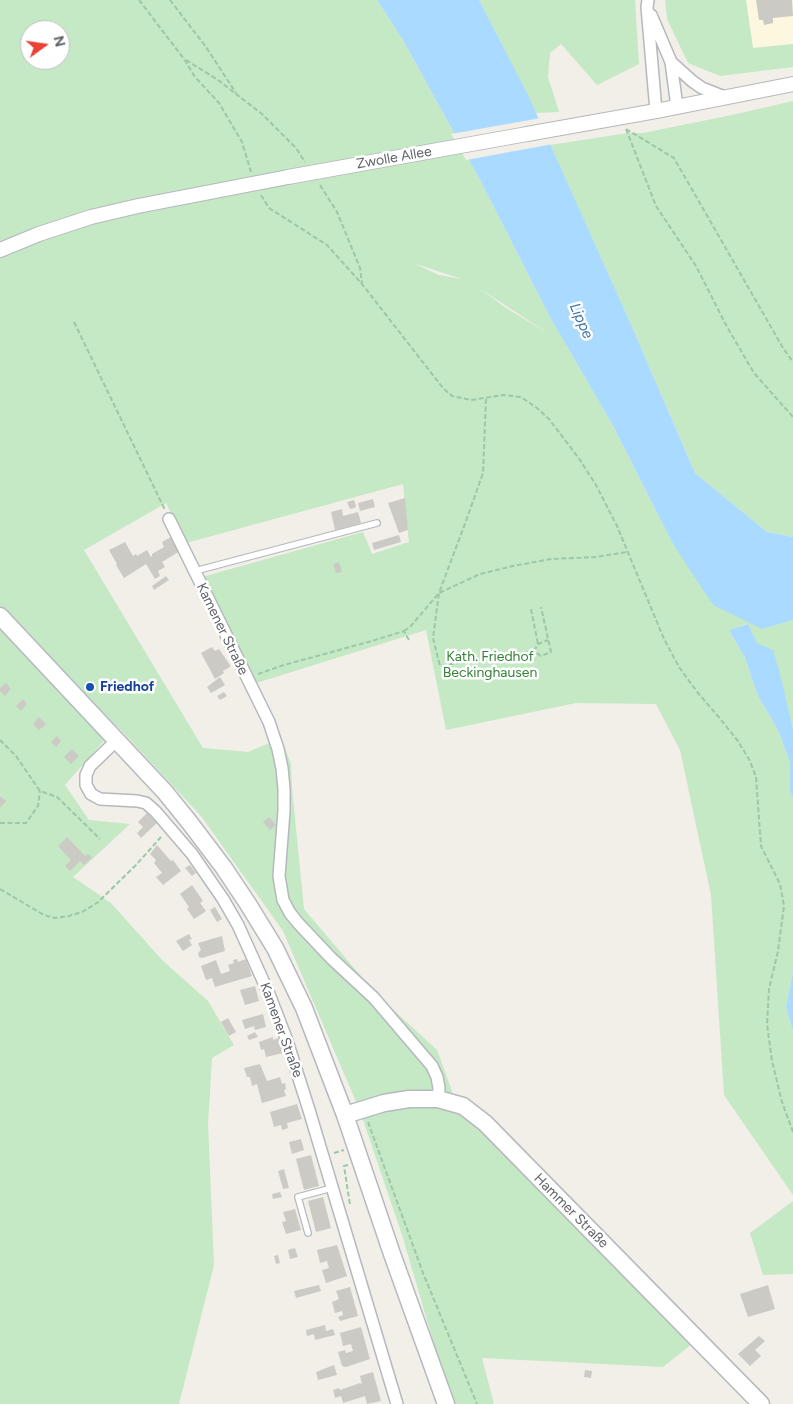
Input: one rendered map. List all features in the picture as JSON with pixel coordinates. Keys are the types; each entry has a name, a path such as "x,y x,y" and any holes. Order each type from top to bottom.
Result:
{"main road":[{"name":"Kamener Straße","path":"0,616 165,792 224,868 276,948 304,1008 345,1115 446,1404"},
{"name":"Hammer Straße","path":"345,1115 409,1099 438,1099 463,1106 485,1123 761,1404"}],"street":[{"path":"647,3 671,62 678,107"},
{"path":"647,3 656,111"},
{"path":"671,62 702,88 725,97"},
{"name":"Zwolle Allee","path":"0,250 39,234 91,217 138,206 255,183 592,123 624,123 656,111 793,84"},
{"name":"Kamener Straße","path":"169,519 268,722 278,749 282,768 284,811 279,876 283,900 298,923 331,958 374,998 432,1066 437,1077 438,1099"},
{"name":"Kamener Straße","path":"117,740 90,766 86,775 86,785 91,794 100,799 137,800 146,803 170,827 192,854 223,899 238,925 269,994 310,1110 397,1404"}],"lane":[{"path":"194,572 377,523"},
{"path":"308,1233 298,1198 332,1188"}],"path":[{"path":"139,0 184,59 195,77 219,103 242,142 255,183 269,208 327,245 362,284 443,388 452,396 471,400 502,395 521,397 537,408 548,419 580,460 596,485 617,526 664,639 679,667 738,741 750,761 756,777 761,846 780,884 784,906 778,951 769,989 768,1024 774,1070 782,1102 793,1132"},
{"path":"170,0 206,47 237,95"},
{"path":"184,59 218,80 262,114 296,148 309,168"},
{"path":"624,123 674,158 783,348 793,362"},
{"path":"624,123 656,206 696,266 726,325 754,373 793,416"},
{"path":"318,182 337,212 360,268 362,284"},
{"path":"74,322 169,519"},
{"path":"486,398 483,472 439,593 433,638 440,666 534,652 542,656 551,652 541,607"},
{"path":"246,678 404,630 410,627 439,593 480,574 552,559 596,557 627,552"},
{"path":"531,609 538,644 534,652"},
{"path":"404,630 410,642"},
{"path":"538,644 548,640"},
{"path":"0,740 16,756 40,791 57,797 100,839"},
{"path":"0,823 26,823 38,806 40,791"},
{"path":"0,889 44,915 55,918 82,912 97,903 136,865 170,827"},
{"path":"363,1109 422,1273 477,1404"},
{"path":"350,1164 344,1166 350,1206"}],"shaded area":[{"path":"746,0 793,0 793,44 753,48"}],"green space":[{"name":"Kath. Friedhof Beckinghausen","path":"0,0 377,0 404,42 480,180 551,319 612,424 673,544 762,629 793,620 793,729 786,702 747,624 729,630 745,658 758,696 778,730 790,762 790,791 793,799 793,972 786,1007 793,1032 793,1195 724,1095 711,895 680,750 656,704 576,703 446,730 426,630 253,684 202,577 363,532 372,554 409,542 403,484 186,543 166,503 84,550 203,748 248,752 281,738 291,764 304,909 376,994 437,1050 452,1091 449,1102 463,1107 697,1340 663,1367 482,1358 494,1404 452,1404 403,1238 360,1111 283,931 201,816 117,726 65,785 89,820 130,824 73,877 111,903 163,961 208,1001 234,1045 212,1058 208,1124 214,1265 179,1404 0,1404","holes":["415,264 462,279 439,275","479,288 549,334 506,308"]},
{"path":"479,0 635,0 639,64 597,85 561,44 550,53 548,77 559,112 536,113"},
{"path":"665,0 746,0 753,48 793,44 793,67 720,76 688,63 667,19"},
{"path":"793,101 793,537 767,532 695,473 633,329 550,145 628,133 643,133"},
{"path":"793,1201 793,1274 763,1275 750,1233"}],"water":[{"name":"Lippe","path":"377,0 479,0 529,97 695,473 767,532 793,537 793,620 762,629 713,605 673,544 612,424 551,319 480,180 404,42"},
{"path":"748,624 757,643 773,650 780,674 793,729 793,799 790,791 790,762 778,730 758,696 745,658 729,630"},
{"path":"793,972 793,1032 786,1007"}],"pier":[{"path":"541,118 553,144 466,160 451,134"}],"building":[{"path":"756,0 792,0 793,16 773,18 773,23 764,25 763,20 759,20"},
{"path":"405,498 408,530 399,533 388,503"},
{"path":"373,499 375,507 360,511 358,503"},
{"path":"354,500 356,506 350,509 347,502"},
{"path":"342,509 343,516 358,512 361,523 335,530 331,512"},
{"path":"399,535 401,542 374,550 372,543"},
{"path":"173,536 180,551 162,562 165,567 158,571 160,576 155,579 146,564 124,578 109,550 125,542 133,556 136,554 137,556 147,550 151,557 152,554 164,547 162,542"},
{"path":"339,562 342,572 336,573 333,564"},
{"path":"166,576 169,580 154,590 152,586"},
{"path":"212,647 215,651 219,649 230,665 230,667 223,671 224,673 215,679 201,653"},
{"path":"220,677 225,685 211,693 207,687"},
{"path":"6,683 11,689 5,696 0,691 0,688"},
{"path":"224,692 227,696 220,700 217,696"},
{"path":"23,699 27,704 21,711 16,706"},
{"path":"39,717 46,724 39,730 33,724"},
{"path":"57,736 61,741 56,747 51,742"},
{"path":"72,749 79,756 71,764 64,757"},
{"path":"0,796 6,801 0,808"},
{"path":"147,813 157,823 141,838 137,833 143,827 138,822"},
{"path":"269,817 276,825 270,830 263,822"},
{"path":"67,837 85,856 88,854 92,857 84,865 80,861 70,871 65,866 71,860 58,846"},
{"path":"157,845 171,861 173,860 181,871 163,885 156,877 162,873 154,863 156,860 150,854"},
{"path":"190,865 196,873 192,876 185,868"},
{"path":"192,885 203,901 200,903 206,911 194,919 187,909 189,907 180,894"},
{"path":"215,907 222,919 217,922 210,910"},
{"path":"189,934 192,939 189,940 192,945 183,951 176,941"},
{"path":"222,936 225,951 202,958 199,957 198,953 201,950 198,943"},
{"path":"237,959 238,962 246,959 252,976 215,987 212,978 206,980 201,966 216,960 221,974 230,971 228,965 234,963 233,960"},
{"path":"255,986 259,1001 245,1005 240,990"},
{"path":"263,1014 266,1027 255,1030 254,1026 245,1029 242,1020"},
{"path":"228,1018 236,1032 229,1036 221,1022"},
{"path":"255,1032 258,1037 249,1040 247,1036"},
{"path":"273,1037 273,1040 279,1038 283,1053 266,1057 264,1049 261,1050 259,1042"},
{"path":"260,1064 267,1081 280,1077 282,1084 285,1083 286,1089 284,1090 286,1096 262,1103 257,1084 252,1086 250,1077 247,1077 244,1068"},
{"path":"297,1104 302,1119 287,1123 288,1128 282,1130 281,1125 274,1127 270,1112"},
{"path":"301,1139 304,1150 292,1154 289,1142"},
{"path":"311,1155 319,1186 304,1190 296,1159"},
{"path":"284,1169 289,1188 283,1189 278,1171"},
{"path":"280,1192 282,1197 273,1199 272,1194"},
{"path":"323,1197 331,1228 316,1232 308,1201"},
{"path":"295,1209 301,1230 286,1234 282,1222 286,1221 283,1212"},
{"path":"337,1245 347,1276 326,1283 322,1270 329,1268 327,1261 320,1263 317,1250"},
{"path":"295,1248 298,1257 290,1259 288,1250"},
{"path":"278,1255 280,1263 276,1264 274,1256"},
{"path":"319,1285 321,1291 296,1298 294,1291"},
{"path":"768,1285 775,1309 748,1317 740,1294"},
{"path":"350,1287 358,1316 340,1321 338,1317 343,1315 342,1311 335,1313 332,1302 339,1299 336,1291"},
{"path":"325,1325 326,1331 333,1329 335,1335 315,1340 314,1334 307,1336 306,1330"},
{"path":"361,1327 370,1359 346,1367 342,1366 338,1352 345,1350 346,1353 353,1351 351,1344 343,1346 340,1333"},
{"path":"759,1336 765,1341 755,1350 761,1356 750,1366 738,1354"},
{"path":"334,1365 337,1375 318,1380 316,1372"},
{"path":"585,1370 592,1371 591,1378 584,1377"},
{"path":"373,1372 381,1401 367,1404 365,1396 343,1403 341,1396 335,1398 333,1390 362,1384 360,1376"}],"place":[{"name":"Friedhof","path":"90,687"}]}
